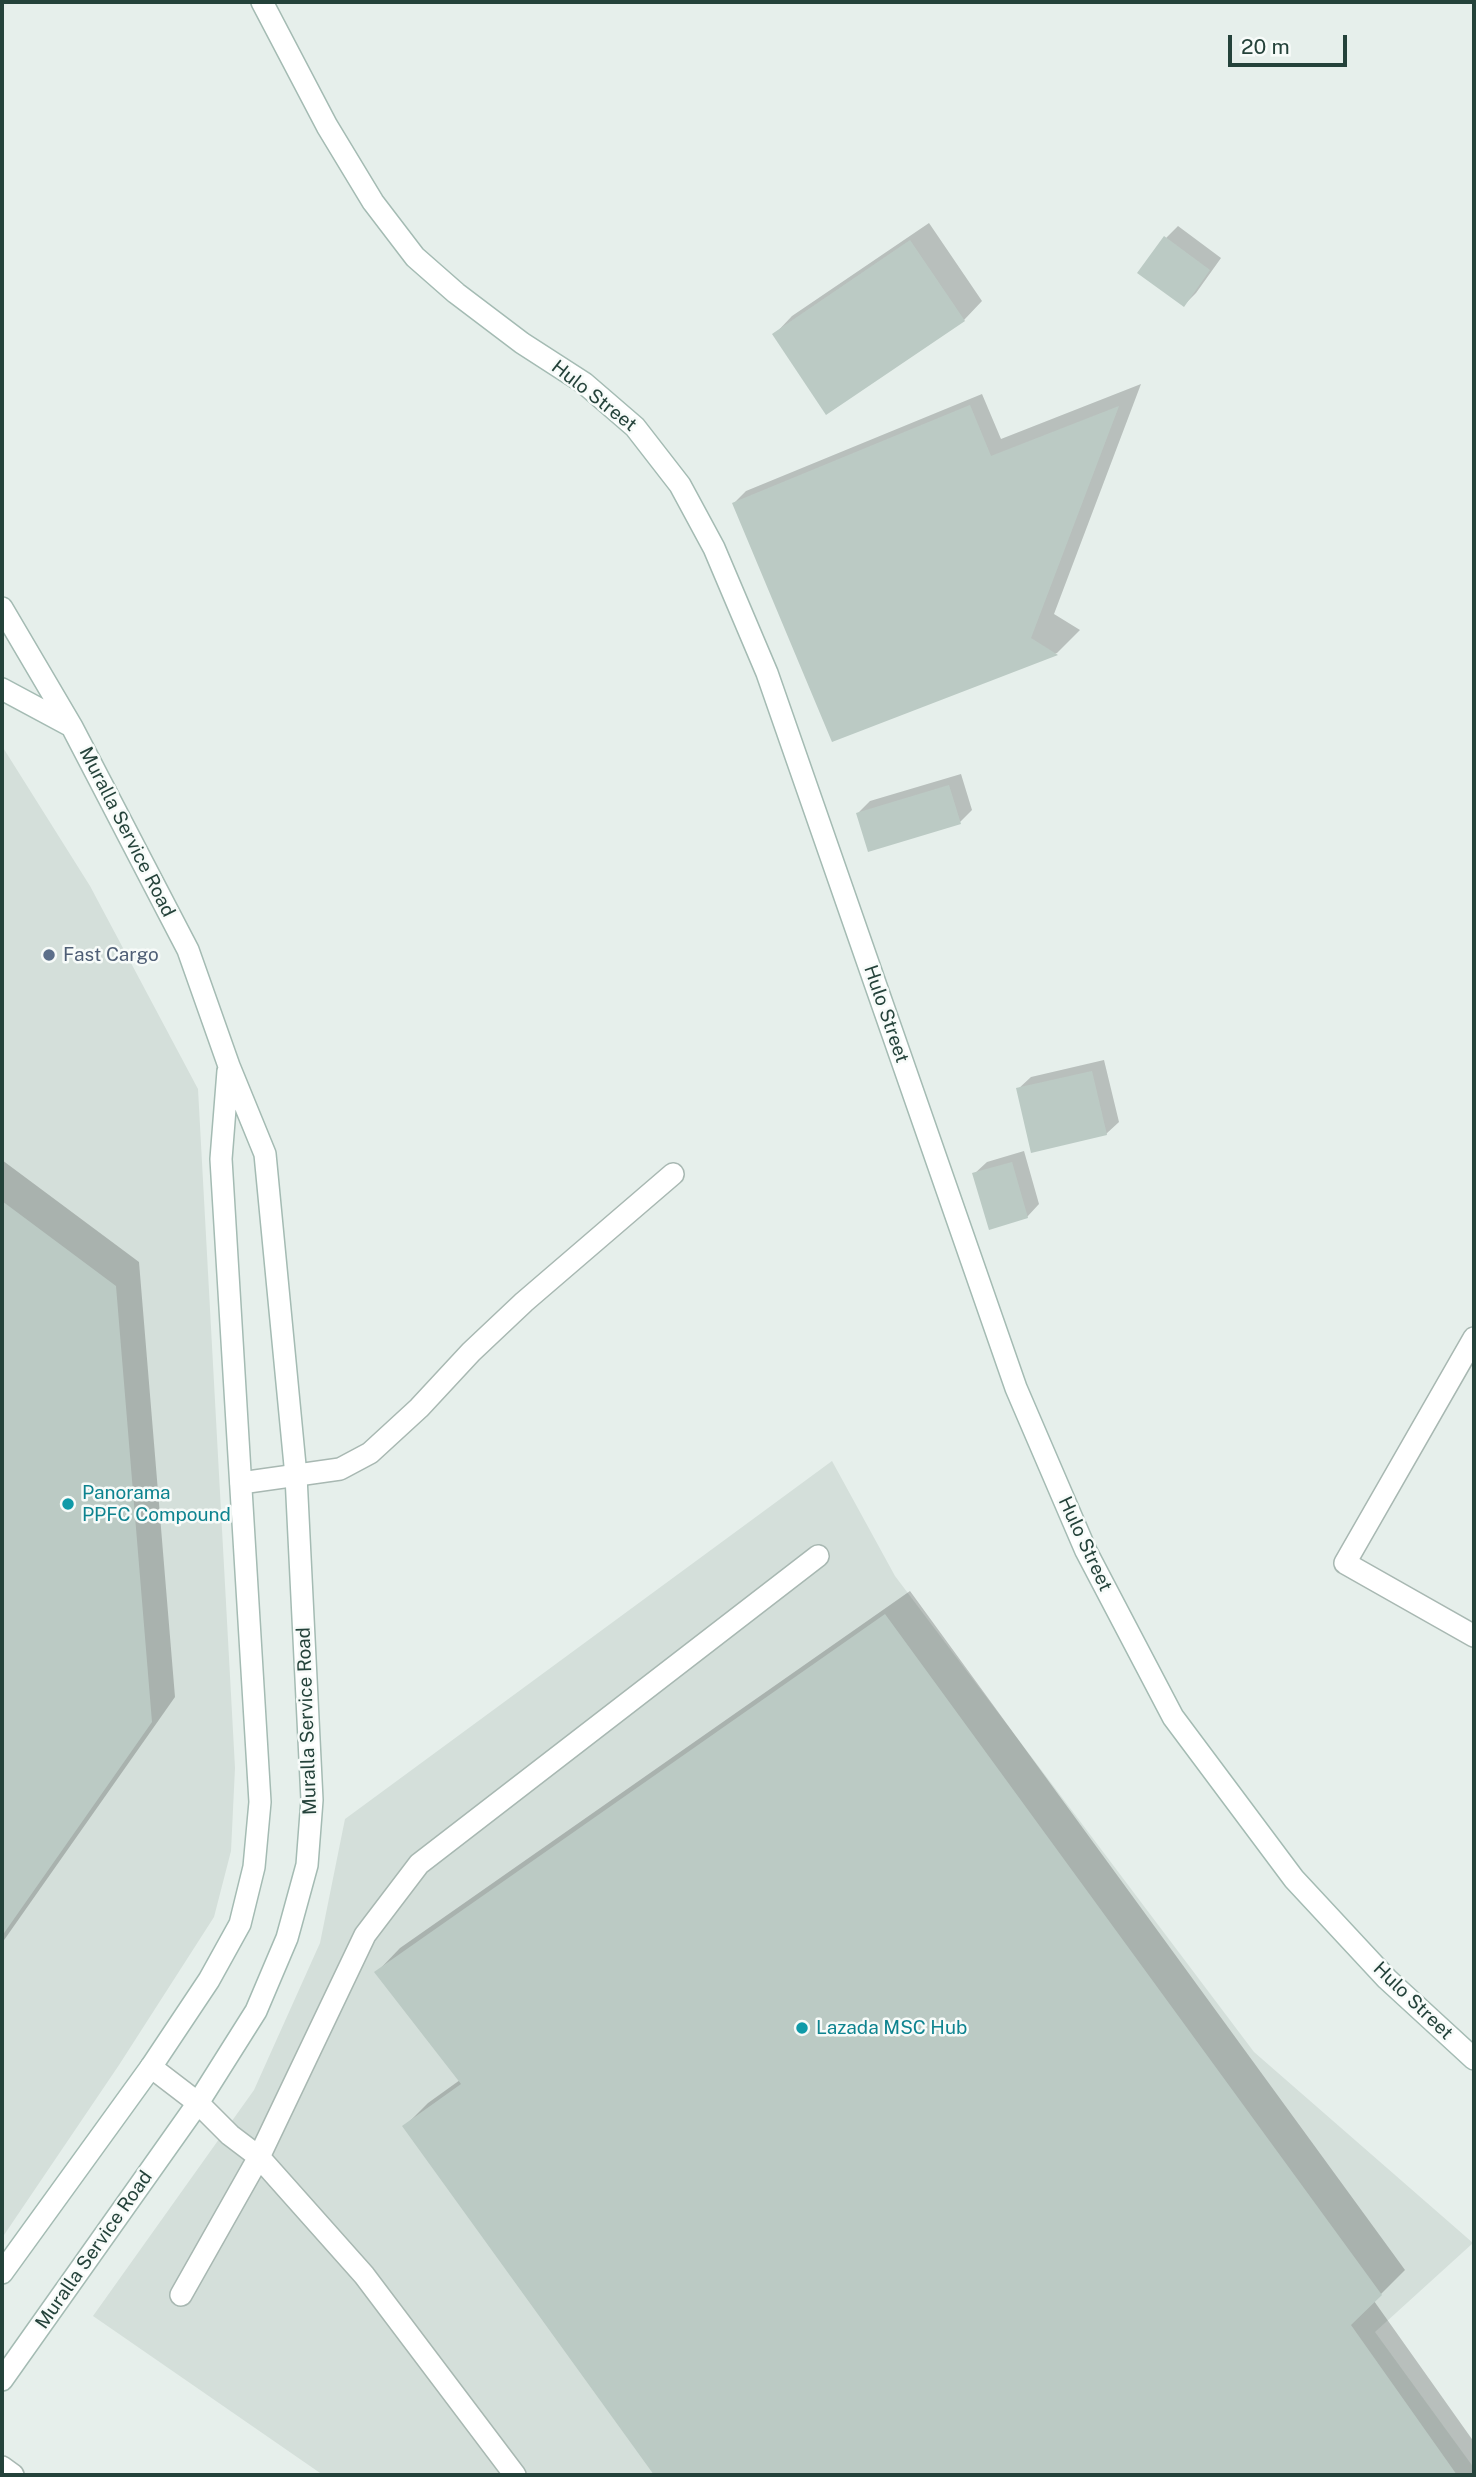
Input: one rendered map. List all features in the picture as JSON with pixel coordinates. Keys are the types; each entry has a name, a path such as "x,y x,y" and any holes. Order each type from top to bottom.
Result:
{"street":[{"name":"Hulo Street","path":"261,2 327,126 373,202 415,257 456,293 522,343 584,383 635,427 680,485 714,548 767,673 1016,1388 1086,1551 1173,1717 1294,1879 1387,1979 1474,2059"},
{"name":"Muralla Service Road","path":"2,608 72,727 188,950 229,1066 265,1154 296,1476 312,1800 307,1865 287,1938 256,2011 198,2103 2,2381"},
{"path":"2,689 72,727"},
{"name":"Muralla Service Road","path":"2,2273 151,2067 209,1980 240,1924 254,1867 260,1802 221,1159 229,1066"},
{"path":"241,1483 340,1469 370,1453 419,1408 471,1352 524,1302 673,1174"},
{"path":"1474,1338 1346,1563 1474,1636"},
{"path":"181,2295 259,2157 365,1935 419,1864 818,1556"},
{"path":"151,2067 198,2103 259,2157 364,2275 515,2475"},
{"path":"2,2467 13,2475"}],"shaded area":[{"path":"2,746 90,886 198,1089 235,1768 231,1851 214,1917 119,2065 2,2238"},
{"name":"Lazada MSC Hub","path":"832,1461 895,1576 1254,2052 1473,2243 1375,2332 1474,2468 1474,2475 323,2475 93,2316 254,2090 320,1943 345,1819"}],"building":[{"path":"1164,236 1210,270 1184,307 1137,273"},
{"path":"910,240 965,321 826,415 772,334"},
{"path":"970,405 991,456 1119,406 1031,638 1058,655 832,742 732,503"},
{"path":"949,785 961,824 868,852 856,813"},
{"path":"1092,1071 1107,1135 1031,1153 1016,1088"},
{"path":"1012,1162 1028,1218 989,1230 972,1173"},
{"name":"Panorama PPFC Compound","path":"2,1201 116,1286 152,1722 2,1936"},
{"name":"Lazada MSC Hub","path":"885,1614 1382,2295 1351,2325 1457,2475 654,2475 402,2126 461,2084 374,1972"}],"place":[{"name":"Fast Cargo","path":"49,955"},
{"name":"Panorama PPFC Compound","path":"68,1504"},
{"name":"Lazada MSC Hub","path":"802,2028"}]}
